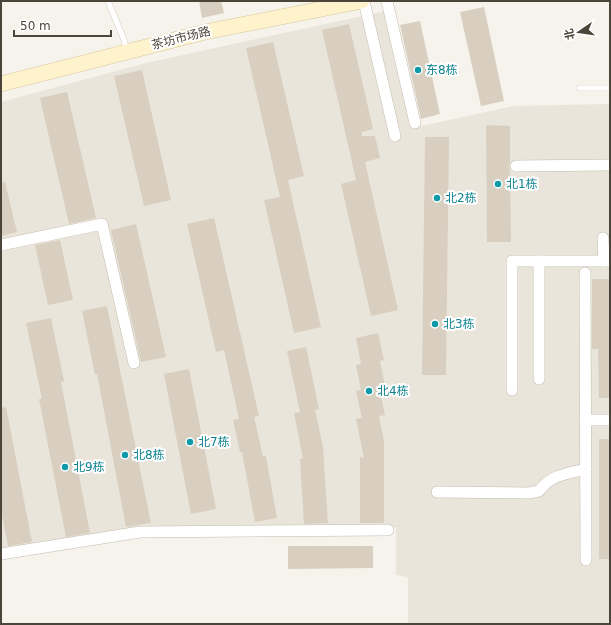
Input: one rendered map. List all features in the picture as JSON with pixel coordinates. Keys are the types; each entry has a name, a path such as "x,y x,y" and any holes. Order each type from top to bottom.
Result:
{"street":[{"name":"茶坊市场路","path":"1,84 205,32 363,1"},
{"path":"363,1 395,136"},
{"path":"387,1 415,123"},
{"path":"516,166 610,165"},
{"path":"1,245 102,224 134,363"},
{"path":"512,390 512,261 607,261 604,238"},
{"path":"539,261 539,380"},
{"path":"585,273 586,560"},
{"path":"586,420 610,420"},
{"path":"437,492 534,492 539,491 545,483 553,478 586,469"},
{"path":"1,554 140,532 388,530"}],"lane":[{"path":"108,1 124,40 127,52"},
{"path":"580,88 610,88"}],"shaded area":[{"path":"385,11 412,128 513,106 610,104 610,624 408,624 408,577 396,575 396,527 141,529 1,551 1,102 146,63"}],"building":[{"path":"199,1 221,1 224,13 202,18"},
{"path":"484,7 504,101 481,106 460,12"},
{"name":"东8栋","path":"420,21 440,114 421,119 400,25"},
{"path":"349,24 373,129 362,132 362,136 375,136 380,158 365,162 398,310 371,316 341,184 356,180 322,30"},
{"path":"273,42 304,176 288,180 321,327 294,333 264,200 280,197 246,48"},
{"path":"142,70 171,200 144,206 114,76"},
{"path":"67,92 96,218 69,224 40,98"},
{"name":"北1栋","path":"486,125 510,126 509,166 511,242 487,242"},
{"path":"425,137 449,137 446,375 422,375"},
{"path":"1,182 5,182 17,232 1,236"},
{"path":"214,218 259,416 254,417 263,456 266,456 277,518 255,522 242,452 240,452 233,420 239,419 224,350 216,352 187,224"},
{"path":"136,224 166,357 141,362 111,230"},
{"path":"60,240 73,300 48,305 35,245"},
{"path":"592,279 610,279 610,398 599,398 598,349 592,349"},
{"name":"北8栋","path":"107,306 151,523 126,527 97,374 95,375 82,311"},
{"name":"北9栋","path":"51,318 64,381 61,382 90,533 66,537 39,399 42,399 26,323"},
{"path":"378,333 384,360 380,361 385,386 379,387 385,415 379,416 384,441 384,523 360,523 360,457 364,458 356,419 362,418 356,391 361,390 356,365 361,364 356,338"},
{"path":"306,347 319,409 315,410 323,447 328,523 304,524 300,459 303,459 294,413 300,412 287,351"},
{"name":"北7栋","path":"189,369 216,509 191,514 164,374"},
{"path":"6,407 32,542 8,546 1,511 1,408"},
{"path":"599,439 610,439 610,559 599,559"},
{"path":"288,546 373,546 373,568 288,569"}],"place":[{"name":"东8栋","path":"418,70"},
{"name":"北1栋","path":"498,184"},
{"name":"北2栋","path":"437,198"},
{"name":"北3栋","path":"435,324"},
{"name":"北4栋","path":"369,391"},
{"name":"北7栋","path":"190,442"},
{"name":"北8栋","path":"125,455"},
{"name":"北9栋","path":"65,467"}]}
